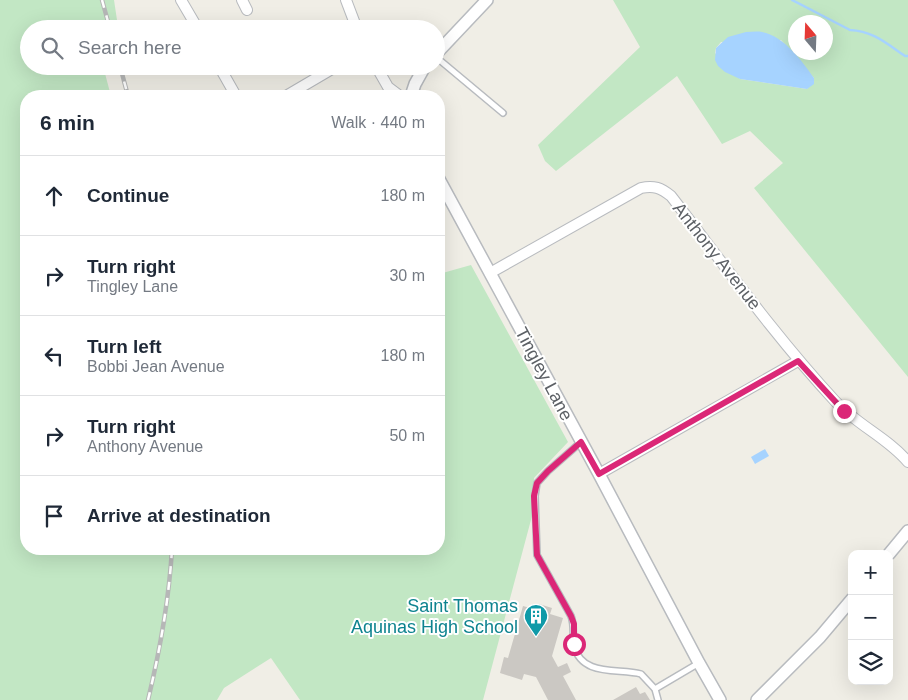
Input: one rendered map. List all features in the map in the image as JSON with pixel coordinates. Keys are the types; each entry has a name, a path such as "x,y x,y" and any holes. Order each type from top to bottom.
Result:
{"street":[{"path":"182,0 193,20"},
{"path":"346,0 354,20"},
{"path":"445,46 487,0"},
{"path":"224,75 233,90"},
{"path":"296,90 322,75"},
{"path":"381,75 392,90"},
{"path":"412,90 420,75"},
{"name":"Anthony Avenue","path":"490,273 641,188 649,186 658,187 671,196 798,361 844,411 886,441 908,462"},
{"name":"Tingley Lane","path":"445,190 720,700"},
{"path":"599,474 798,361"},
{"path":"892,550 908,531"},
{"path":"757,700 820,637 848,604"}],"lane":[{"path":"445,64 503,113"},
{"path":"581,442 537,483 534,496 537,555 571,616 574,624 574,644 577,654 584,663 594,668 641,674 655,689 658,700"},
{"path":"655,689 699,663"}],"green space":[{"path":"0,0 114,0 117,20 20,20 20,75 105,75 109,90 20,90 20,555 445,555 445,272 471,265 568,442 534,478 532,516 483,700 300,700 271,658 224,688 217,700 0,700"},
{"path":"613,0 908,0 908,377 754,188 783,163 750,131 722,144 677,76 556,171 545,161 538,145 640,47","holes":["788,15 833,15 833,60 798,60 814,78 807,89 740,79 715,53 716,48 721,42 781,40 788,48"]}],"water":[{"path":"746,32 760,32 778,38 788,47 788,60 800,60 814,78 814,84 807,89 740,79 725,72 718,66 715,60 716,48 728,37"},
{"path":"765,449 769,456 755,464 751,457"}],"building":[{"name":"Saint Thomas Aquinas High School","path":"539,604 552,608 550,614 563,618 552,656 558,667 567,663 571,672 563,676 576,700 548,700 536,677 524,674 522,680 500,673 504,657 508,658 523,606 537,610"},
{"path":"636,687 640,694 645,692 650,700 613,700"}],"waterway":[{"path":"792,0 850,30 873,36 908,56"}],"railway":[{"path":"102,0 108,20"},
{"path":"122,75 126,90"},
{"path":"148,700 163,625 172,555"}],"place":[{"name":"Saint Thomas Aquinas High School","path":"536,637"}],"route":[{"path":"574,644 574,624 571,616 537,555 534,496 537,483 581,442 599,474 798,361 844,411"}]}
